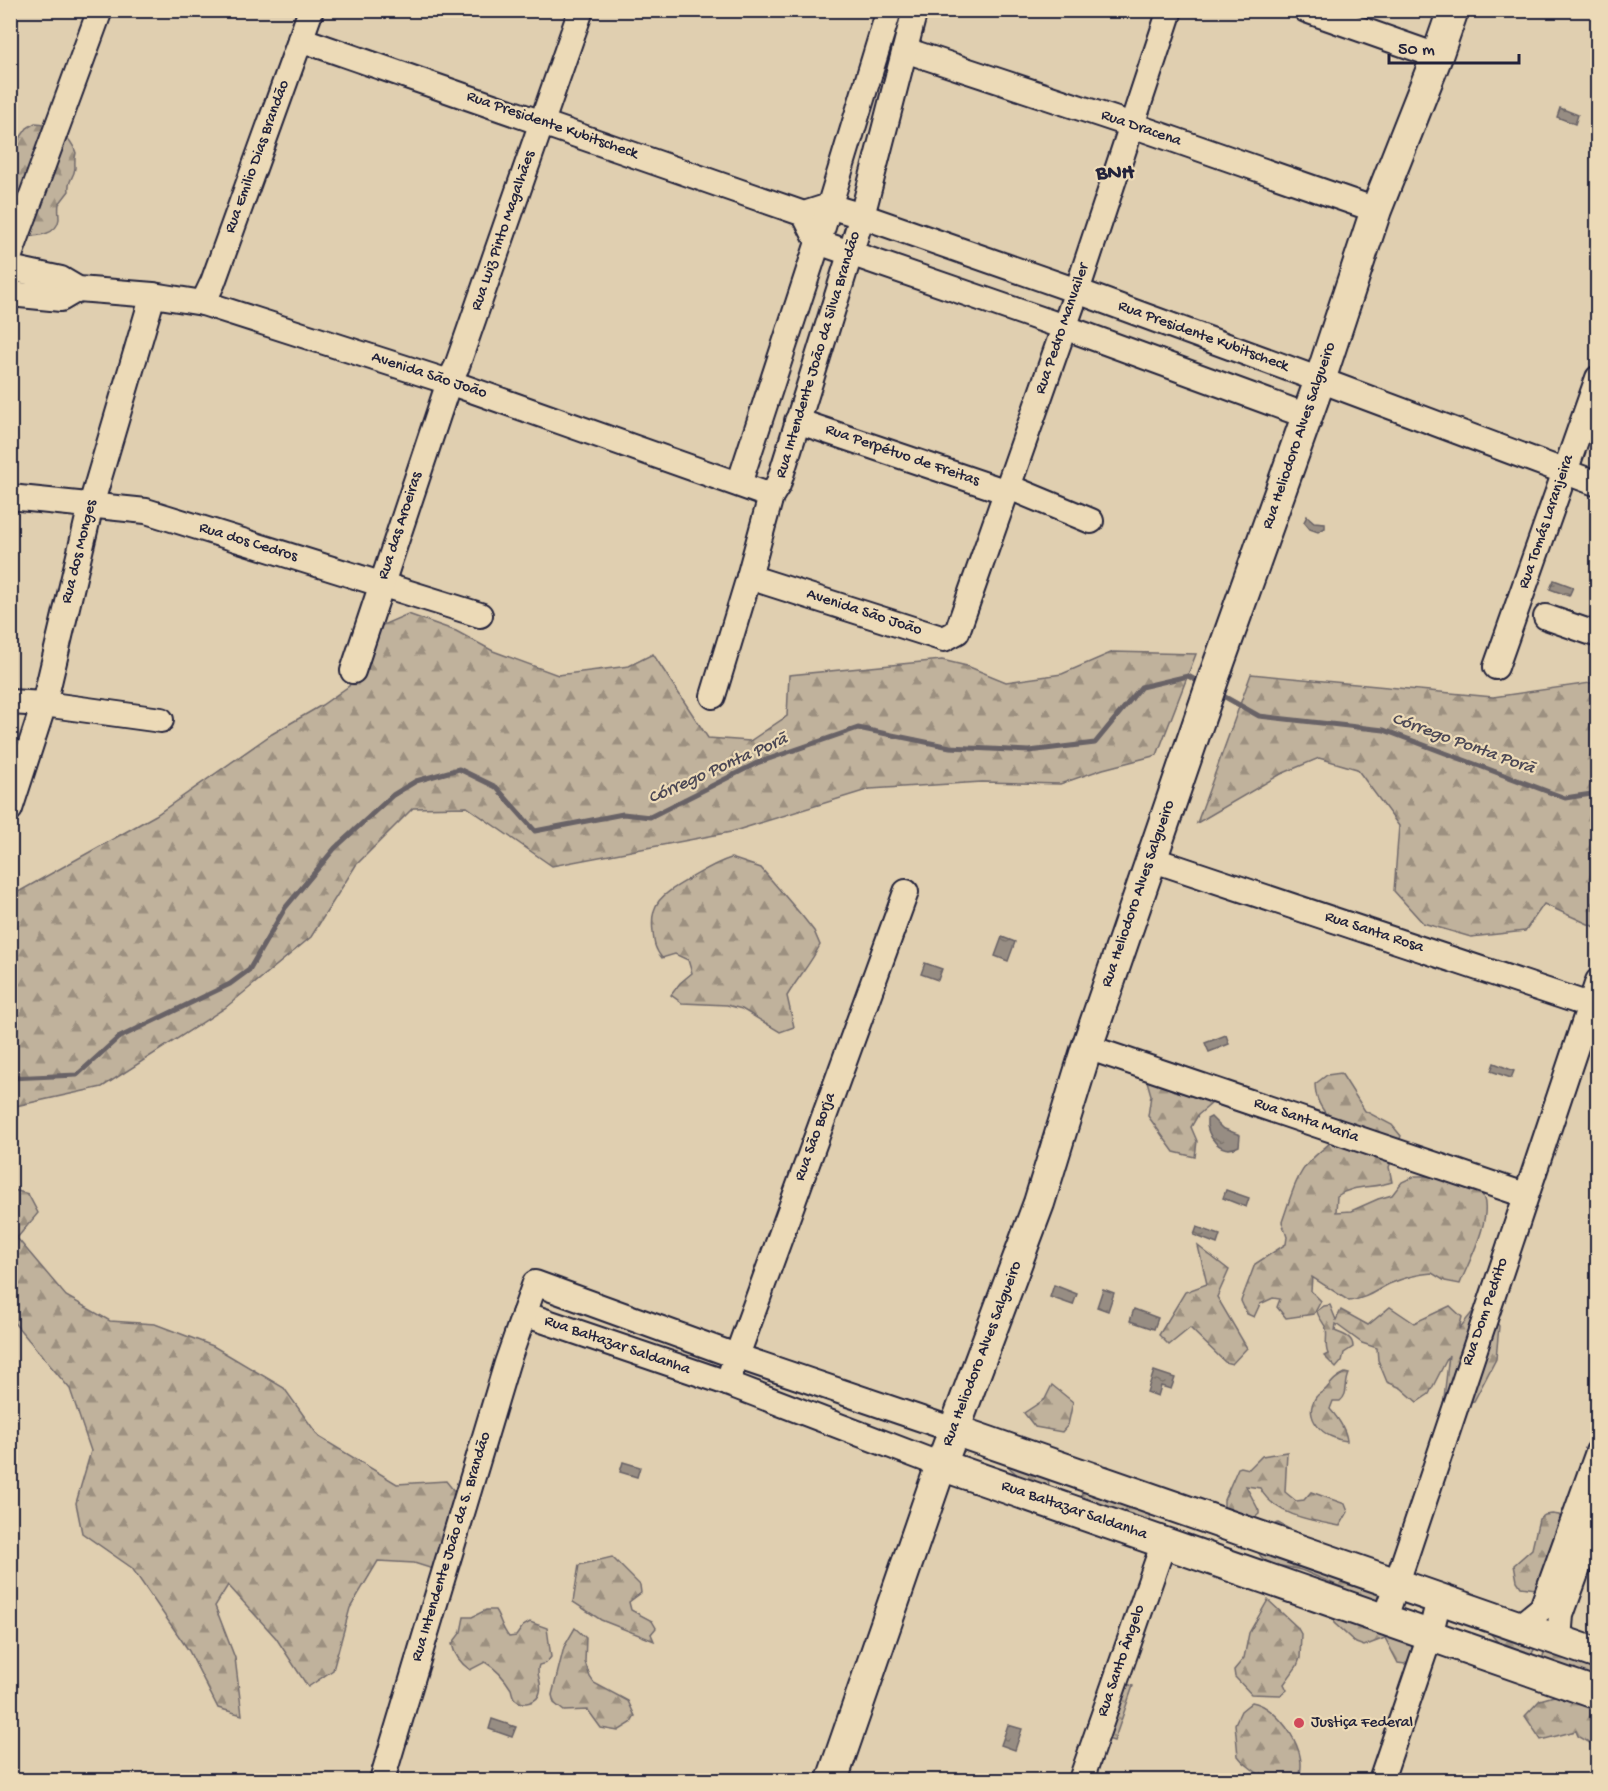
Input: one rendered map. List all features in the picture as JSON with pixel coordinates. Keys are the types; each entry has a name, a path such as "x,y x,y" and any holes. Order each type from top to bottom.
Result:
{"main road":[{"name":"Rua Heliodoro Alves Salgueiro","path":"832,1780 941,1465 1039,1203 1087,1047 1215,674 1320,380 1376,210 1453,10"},
{"name":"Rua Baltazar Saldanha","path":"954,1430 1598,1654"},
{"name":"Rua Baltazar Saldanha","path":"941,1465 1598,1694"}],"street":[{"path":"10,255 100,10"},
{"name":"Rua Luiz Pinto Magalhães","path":"449,382 457,366 581,10"},
{"name":"Rua Intendente João da Silva Brandão","path":"739,484 818,242 889,10"},
{"name":"Rua Intendente João da Silva Brandão","path":"712,696 749,577 771,496 778,485 862,216 915,10"},
{"name":"Rua Pedro Manvailer","path":"944,639 952,636 960,627 1077,291 1170,10"},
{"path":"1306,10 1437,56"},
{"name":"Rua Emilio Dias Brandão","path":"203,303 213,282 300,39 307,12"},
{"name":"Rua Presidente Kubitscheck","path":"300,39 804,214"},
{"name":"Rua Dracena","path":"905,50 1132,125 1376,210"},
{"path":"829,206 804,214 818,242 1064,327 1307,416"},
{"name":"Rua Presidente Kubitscheck","path":"829,206 1077,291 1598,484"},
{"name":"Avenida São João","path":"10,268 61,279 78,289 153,295 203,303 449,382 771,496"},
{"name":"Avenida São João","path":"10,294 61,299 78,289"},
{"name":"Rua dos Monges","path":"10,809 44,704 91,505 153,295"},
{"name":"Rua Tomás Laranjeira","path":"1496,667 1598,378"},
{"name":"Rua das Aroeiras","path":"353,670 449,382"},
{"name":"Rua Perpétuo de Freitas","path":"797,421 1008,489 1091,521"},
{"name":"Rua dos Cedros","path":"10,497 146,511 480,615"},
{"name":"Avenida São João","path":"749,577 944,639"},
{"path":"1546,617 1598,635"},
{"path":"10,702 44,704 161,720"},
{"name":"Rua Santa Rosa","path":"1151,859 1593,1006"},
{"name":"Rua São Borja","path":"727,1383 906,891"},
{"name":"Rua Dom Pedrito","path":"1384,1621 1395,1582 1525,1195 1593,1006 1598,981"},
{"name":"Rua Santa Maria","path":"1087,1047 1525,1195"},
{"name":"Rua Baltazar Saldanha","path":"941,1465 727,1383 524,1314 535,1283 736,1356 954,1430"},
{"name":"Rua Intendente João da S. Brandão","path":"382,1780 507,1363 524,1314"},
{"path":"1520,1626 1542,1608 1598,1452"},
{"path":"1559,1639 1561,1615 1598,1513"},
{"name":"Rua Santo Ângelo","path":"1081,1780 1164,1542"},
{"path":"1381,1780 1430,1636 1439,1599"}],"green space":[{"path":"35,123 54,128 70,141 76,153 75,168 69,191 59,204 58,224 46,234 26,236 18,212 11,210 10,160 13,142 18,141 27,128"},
{"path":"408,614 456,631 493,651 558,675 629,666 653,654 708,738 750,741 787,716 789,675 942,660 967,666 1006,682 1062,674 1113,652 1196,654 1157,755 1103,769 1060,784 982,782 870,789 731,832 552,866 467,807 413,808 356,865 311,937 225,1008 102,1087 11,1107 11,896 156,815 272,734 322,705 349,686 362,646 380,626"},
{"path":"1251,674 1493,697 1597,682 1597,928 1544,904 1525,931 1471,937 1423,923 1394,891 1399,826 1357,769 1319,758 1281,774 1197,823"},
{"path":"731,858 761,868 814,931 820,945 787,996 794,1027 780,1032 742,1009 727,1005 682,1003 671,995 692,973 688,960 675,954 662,958 655,946 652,921 653,913 660,900 672,889"},
{"path":"1341,1073 1365,1111 1392,1125 1401,1136 1389,1167 1392,1182 1344,1192 1337,1196 1336,1212 1351,1211 1392,1195 1402,1182 1415,1176 1431,1176 1460,1185 1475,1184 1483,1196 1485,1205 1485,1216 1478,1240 1460,1284 1445,1281 1432,1273 1421,1274 1394,1282 1366,1296 1349,1301 1312,1277 1311,1291 1321,1301 1314,1314 1286,1318 1277,1307 1280,1299 1273,1298 1260,1304 1254,1317 1247,1314 1241,1301 1255,1264 1286,1244 1287,1237 1282,1222 1296,1182 1310,1161 1338,1134 1320,1105 1315,1084 1327,1075"},
{"path":"1154,1080 1174,1091 1195,1087 1211,1104 1198,1115 1191,1127 1197,1141 1195,1157 1174,1152 1148,1116 1151,1095 1147,1081"},
{"path":"10,1189 28,1194 38,1213 17,1238 66,1296 110,1321 155,1324 213,1346 284,1388 319,1437 397,1484 446,1481 463,1502 449,1574 414,1563 378,1561 350,1608 333,1670 308,1687 276,1638 228,1585 215,1606 235,1658 242,1715 218,1708 189,1651 132,1568 82,1533 76,1503 91,1451 70,1389 11,1319"},
{"path":"1198,1246 1229,1270 1217,1297 1247,1348 1232,1364 1225,1362 1190,1328 1169,1345 1159,1335 1185,1292 1207,1284"},
{"path":"1330,1305 1336,1320 1341,1310 1368,1325 1390,1307 1414,1323 1450,1306 1462,1317 1459,1329 1474,1310 1489,1312 1499,1326 1496,1359 1474,1401 1443,1406 1449,1355 1429,1394 1417,1402 1401,1388 1387,1382 1378,1360 1377,1348 1362,1343 1336,1324 1335,1331 1349,1338 1353,1347 1344,1353 1342,1361 1336,1368 1324,1356 1328,1354 1326,1332 1317,1311"},
{"path":"1345,1373 1349,1374 1343,1398 1340,1401 1333,1401 1330,1409 1343,1428 1347,1441 1323,1432 1314,1420 1312,1412 1312,1405 1317,1396"},
{"path":"1052,1385 1073,1402 1068,1425 1062,1432 1035,1427 1024,1413 1045,1399"},
{"path":"1287,1452 1285,1492 1296,1501 1304,1500 1311,1492 1345,1504 1348,1512 1340,1526 1306,1519 1284,1511 1274,1505 1260,1488 1246,1486 1259,1511 1259,1514 1252,1520 1224,1508 1224,1500 1238,1468 1249,1469 1262,1456"},
{"path":"1001,1460 1048,1477 1049,1486 1036,1492"},
{"path":"1093,1465 1108,1466 1148,1511 1150,1519 1140,1529 1082,1499 1081,1484"},
{"path":"1552,1514 1559,1515 1563,1521 1536,1589 1521,1587 1517,1581 1514,1565 1532,1549 1539,1519"},
{"path":"1278,1523 1320,1546 1392,1597 1415,1636 1410,1659 1405,1664 1398,1663 1385,1638 1364,1646 1356,1643 1334,1623 1331,1608 1366,1599 1306,1572 1273,1564 1261,1557 1252,1537"},
{"path":"612,1557 640,1585 641,1593 629,1602 631,1610 652,1621 656,1628 651,1634 654,1641 601,1620 573,1602 579,1565"},
{"path":"1268,1600 1297,1627 1301,1634 1300,1658 1284,1684 1287,1690 1281,1695 1251,1694 1235,1677 1234,1670 1244,1658 1249,1633"},
{"path":"486,1610 495,1610 509,1637 516,1636 523,1626 530,1622 547,1628 551,1657 546,1663 539,1665 541,1688 539,1696 533,1701 525,1703 517,1701 503,1678 485,1662 470,1670 456,1655 452,1644 461,1632 464,1617 472,1617"},
{"path":"575,1628 586,1638 585,1662 594,1683 628,1701 635,1716 631,1723 618,1731 601,1728 588,1710 564,1711 554,1703 552,1695 564,1647"},
{"path":"1505,1628 1526,1638 1534,1650 1528,1659 1514,1662 1491,1634"},
{"path":"1545,1648 1597,1662 1597,1747 1578,1736 1576,1731 1541,1740 1525,1716 1540,1700 1561,1694 1541,1665"},
{"path":"1118,1681 1133,1686 1114,1741 1099,1736"},
{"path":"1252,1702 1272,1712 1282,1722 1297,1745 1301,1770 1297,1780 1266,1780 1238,1756 1235,1724 1241,1711"}],"water":[{"path":"1560,108 1578,115 1575,124 1557,117"},
{"path":"1307,516 1314,522 1325,523 1325,528 1318,532 1310,529 1304,522"},
{"path":"1554,580 1573,587 1569,596 1550,589"},
{"path":"1002,937 1015,942 1008,961 995,956"},
{"path":"925,963 942,969 938,980 921,974"},
{"path":"1226,1035 1229,1044 1209,1052 1205,1043"},
{"path":"1494,1063 1514,1071 1511,1078 1491,1071"},
{"path":"1211,1117 1222,1128 1240,1135 1239,1146 1226,1148 1216,1143 1207,1125 1207,1119"},
{"path":"1226,1190 1249,1198 1246,1207 1223,1198"},
{"path":"1197,1227 1220,1235 1217,1244 1194,1235"},
{"path":"1054,1285 1077,1294 1073,1305 1050,1297"},
{"path":"1103,1289 1114,1293 1108,1311 1097,1307"},
{"path":"1134,1309 1158,1318 1154,1329 1130,1321"},
{"path":"1154,1371 1175,1378 1171,1389 1161,1386 1158,1396 1147,1392"},
{"path":"623,1462 640,1467 637,1477 620,1472"},
{"path":"492,1719 516,1727 512,1737 489,1729"},
{"path":"1008,1725 1022,1729 1015,1750 1001,1745"}],"waterway":[{"name":"Córrego Ponta Porã","path":"10,1078 77,1075 118,1038 230,984 249,970 285,908 335,848 393,795 416,781 459,769 496,787 535,831 623,814 650,817 757,763 858,728 950,747 1029,751 1095,743 1141,687 1188,676 1203,684"},
{"name":"Córrego Ponta Porã","path":"1218,693 1259,716 1384,730 1565,798 1598,793"}],"place":[{"name":"Justiça Federal","path":"1299,1723"}],"district":[{"name":"BNH","path":"1115,174"}]}
